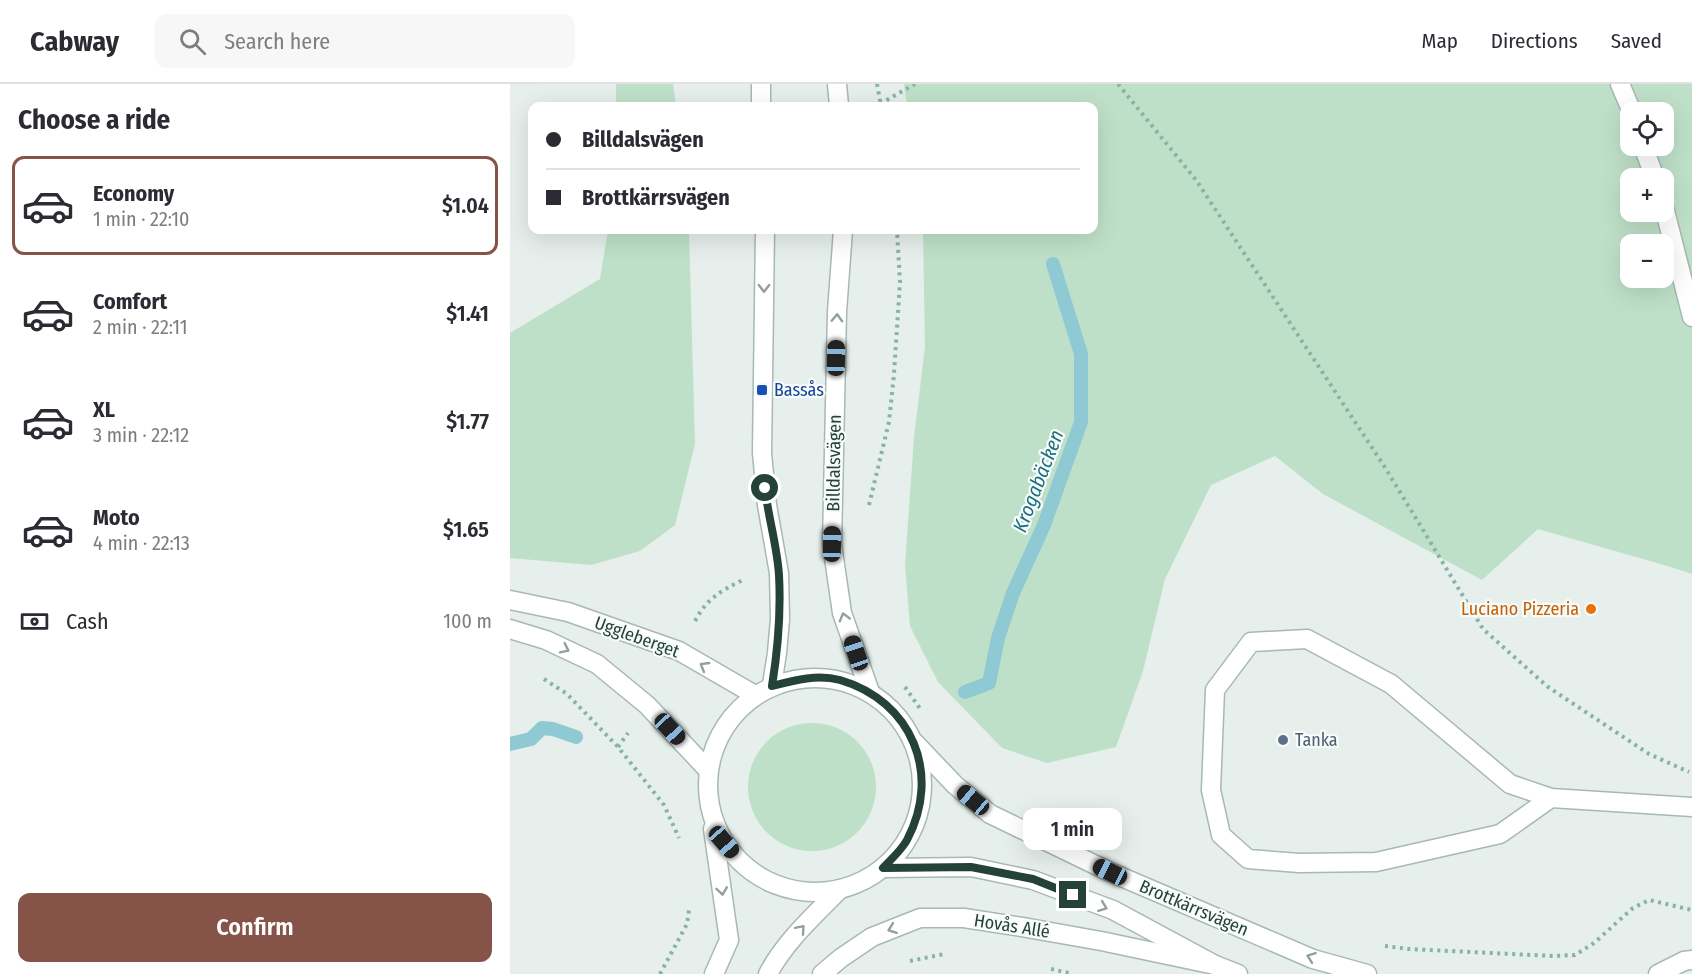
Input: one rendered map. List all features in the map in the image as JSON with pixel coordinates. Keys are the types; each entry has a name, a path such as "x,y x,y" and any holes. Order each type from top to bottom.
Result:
{"street":[{"path":"760,84 761,102"},
{"path":"837,84 839,102"},
{"path":"1620,84 1628,102"},
{"path":"1668,222 1692,317"},
{"path":"765,234 762,453 766,505 779,573 780,619 772,686"},
{"name":"Billdalsvägen","path":"843,234 837,312 832,544 842,613 870,692"},
{"name":"Uggleberget","path":"510,600 568,612 679,651 755,695"},
{"name":"Uggleberget","path":"510,629 546,640 597,664 647,705 708,770"},
{"path":"1551,798 1500,834 1376,862 1299,863 1248,860 1221,835 1211,790 1215,690 1251,642 1307,639 1391,684 1510,784 1551,798 1692,807"},
{"path":"710,812 724,842 746,868 775,885 807,892 840,889 863,881 883,868 906,842 920,810 922,777 915,743 896,713 870,692 838,680 805,677 772,686 755,695 723,727 714,747 708,770 707,790 710,812 729,940 714,974"},
{"name":"Brottkärrsvägen","path":"915,743 956,785 990,814 1110,872 1313,959 1367,974"},
{"name":"Brottkärrsvägen","path":"883,868 971,867 1033,879 1113,910 1215,965 1239,974"},
{"path":"768,974 775,960 840,889"},
{"name":"Hovås Allé","path":"822,974 872,937 920,918 964,918 1022,927 1215,965"},
{"path":"1658,974 1684,961 1692,960"}],"path":[{"path":"877,84 880,102"},
{"path":"885,102 915,84"},
{"path":"1118,84 1196,180 1386,469 1483,629 1548,687 1649,754 1692,773"},
{"path":"871,491 889,422 894,374 900,282 897,234"},
{"path":"679,651 703,606 727,587 754,575 779,573"},
{"path":"537,675 567,694 618,747 664,805 681,842"},
{"path":"618,747 647,705"},
{"path":"660,974 687,924 689,903"},
{"path":"903,963 952,952"}],"green space":[{"path":"616,84 673,84 675,102 616,102"},
{"path":"904,84 1692,84 1692,574 1538,529 1482,580 1323,494 1275,456 1211,485 1165,579 1143,671 1116,747 1047,763 1002,748 938,682 910,626 905,565 914,437 925,347 923,234 1098,234 1098,102 906,102"},
{"path":"607,234 689,234 695,444 675,525 640,551 591,565 510,558 510,333 600,279"},
{"path":"812,723 836,728 857,742 871,763 876,787 871,811 857,832 836,846 812,851 788,846 767,832 753,811 748,787 753,763 767,742 788,728"}],"waterway":[{"name":"Krogabäcken","path":"965,692 989,683 998,638 1013,593 1044,525 1081,422 1081,354 1053,264"},
{"name":"Krogabäcken","path":"510,744 531,739 542,728 553,729 576,737"}],"place":[{"name":"Bassås","path":"762,390"},
{"name":"Luciano Pizzeria","path":"1591,609"},
{"name":"Tanka","path":"1283,740"}],"route":[{"path":"765,488 779,573 780,619 772,686 805,677 838,680 870,692 896,713 915,743 922,777 920,810 906,842 883,868 971,867 1033,879 1073,895"}]}
